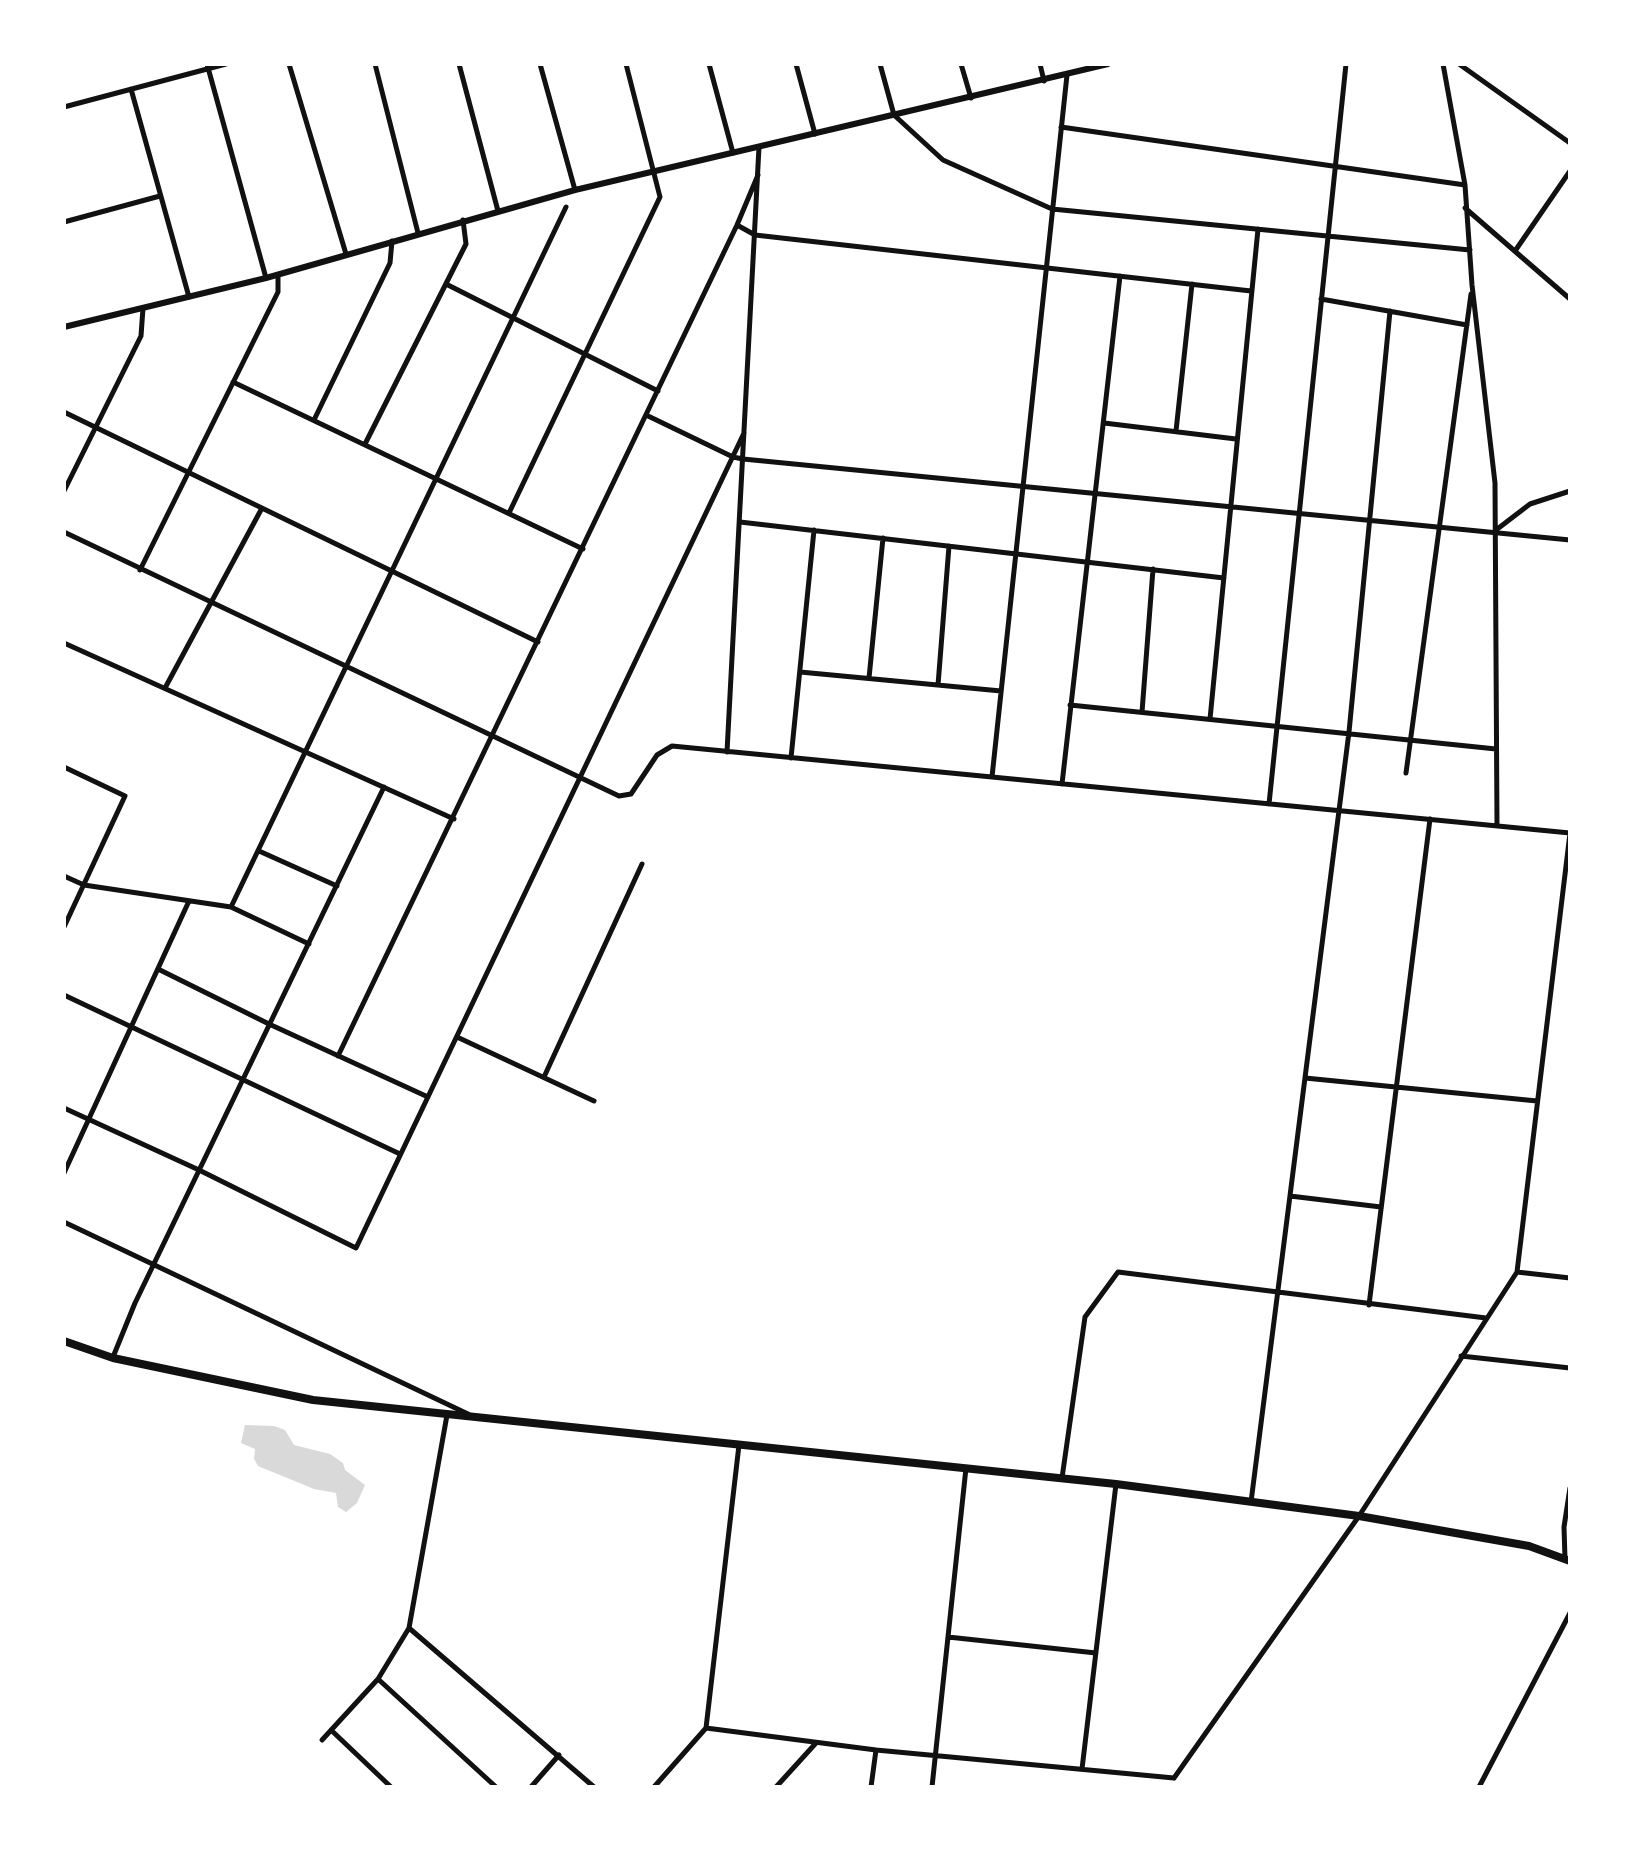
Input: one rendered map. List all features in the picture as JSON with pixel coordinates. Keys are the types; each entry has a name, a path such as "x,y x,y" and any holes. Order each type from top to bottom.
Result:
{"main road":[{"path":"64,1341 113,1358 313,1400 1116,1484 1359,1516 1529,1546 1567,1560"}],"street":[{"path":"64,107 207,66 226,64"},
{"path":"289,64 346,254"},
{"path":"375,64 418,233"},
{"path":"459,64 498,211"},
{"path":"540,64 575,190"},
{"path":"509,513 660,197 626,64"},
{"path":"709,64 733,153"},
{"path":"796,64 815,134"},
{"path":"880,64 894,115 943,160 1052,209 1470,250"},
{"path":"961,64 971,98"},
{"path":"1040,64 1044,81"},
{"path":"64,327 266,278 575,190 1108,64"},
{"path":"1269,804 1346,64"},
{"path":"1443,64 1465,185 1472,285 1495,483 1497,826"},
{"path":"1459,64 1570,143"},
{"path":"207,66 266,278"},
{"path":"992,777 1067,75"},
{"path":"131,89 189,297"},
{"path":"1061,127 1465,185"},
{"path":"727,752 759,147"},
{"path":"1515,251 1570,171"},
{"path":"338,1056 583,549 758,175"},
{"path":"64,222 160,196"},
{"path":"231,907 566,207"},
{"path":"1465,208 1570,299"},
{"path":"365,444 466,244 463,220"},
{"path":"737,225 755,235 1251,291"},
{"path":"1210,719 1258,229"},
{"path":"314,420 390,263 392,240"},
{"path":"140,570 278,292 278,274"},
{"path":"1062,784 1120,276"},
{"path":"446,284 658,391"},
{"path":"1176,431 1192,284"},
{"path":"1406,773 1472,285"},
{"path":"1321,299 1467,325"},
{"path":"64,491 141,336 143,308"},
{"path":"1251,1502 1349,732 1390,311"},
{"path":"233,382 583,549"},
{"path":"64,412 538,642"},
{"path":"646,415 743,459 1570,540"},
{"path":"1104,423 1236,439"},
{"path":"64,1108 199,1170 356,1248 744,433"},
{"path":"1495,531 1530,504 1570,491"},
{"path":"165,688 262,508"},
{"path":"740,522 1224,578"},
{"path":"791,758 814,530"},
{"path":"64,532 619,796 631,794 657,755 672,746 1570,833 1517,1272 1359,1516 1174,1778"},
{"path":"869,678 883,538"},
{"path":"938,685 949,546"},
{"path":"1142,712 1153,569"},
{"path":"64,643 454,819"},
{"path":"800,672 1001,691"},
{"path":"1070,705 1496,749"},
{"path":"64,767 125,796 64,927"},
{"path":"113,1358 153,1264 384,787"},
{"path":"1369,1305 1430,819"},
{"path":"259,851 337,886"},
{"path":"544,1077 642,864"},
{"path":"64,876 84,885 231,907 309,944"},
{"path":"64,1173 189,901"},
{"path":"158,969 428,1097"},
{"path":"64,995 400,1154"},
{"path":"457,1037 594,1101"},
{"path":"1305,1078 1537,1101"},
{"path":"1290,1196 1381,1207"},
{"path":"64,1222 474,1418"},
{"path":"1062,1478 1085,1317 1118,1272 1486,1318"},
{"path":"1517,1272 1570,1278"},
{"path":"1461,1356 1570,1368"},
{"path":"322,1740 378,1679 409,1628 447,1415"},
{"path":"654,1787 706,1728 739,1445"},
{"path":"932,1787 966,1468"},
{"path":"1082,1769 1116,1484"},
{"path":"1567,1560 1564,1527 1570,1488"},
{"path":"1479,1787 1570,1613"},
{"path":"409,1628 594,1787"},
{"path":"948,1637 1096,1653"},
{"path":"378,1679 496,1787"},
{"path":"706,1728 876,1750 1174,1778"},
{"path":"331,1730 391,1787"},
{"path":"776,1787 816,1742"},
{"path":"871,1787 876,1750"},
{"path":"531,1787 559,1755"},
{"path":"1174,1778 1179,1787"}],"shaded area":[{"path":"245,1425 274,1426 285,1430 294,1445 330,1454 343,1463 345,1470 365,1485 357,1503 346,1512 338,1507 336,1493 314,1489 258,1466 254,1459 255,1449 241,1443"}]}
